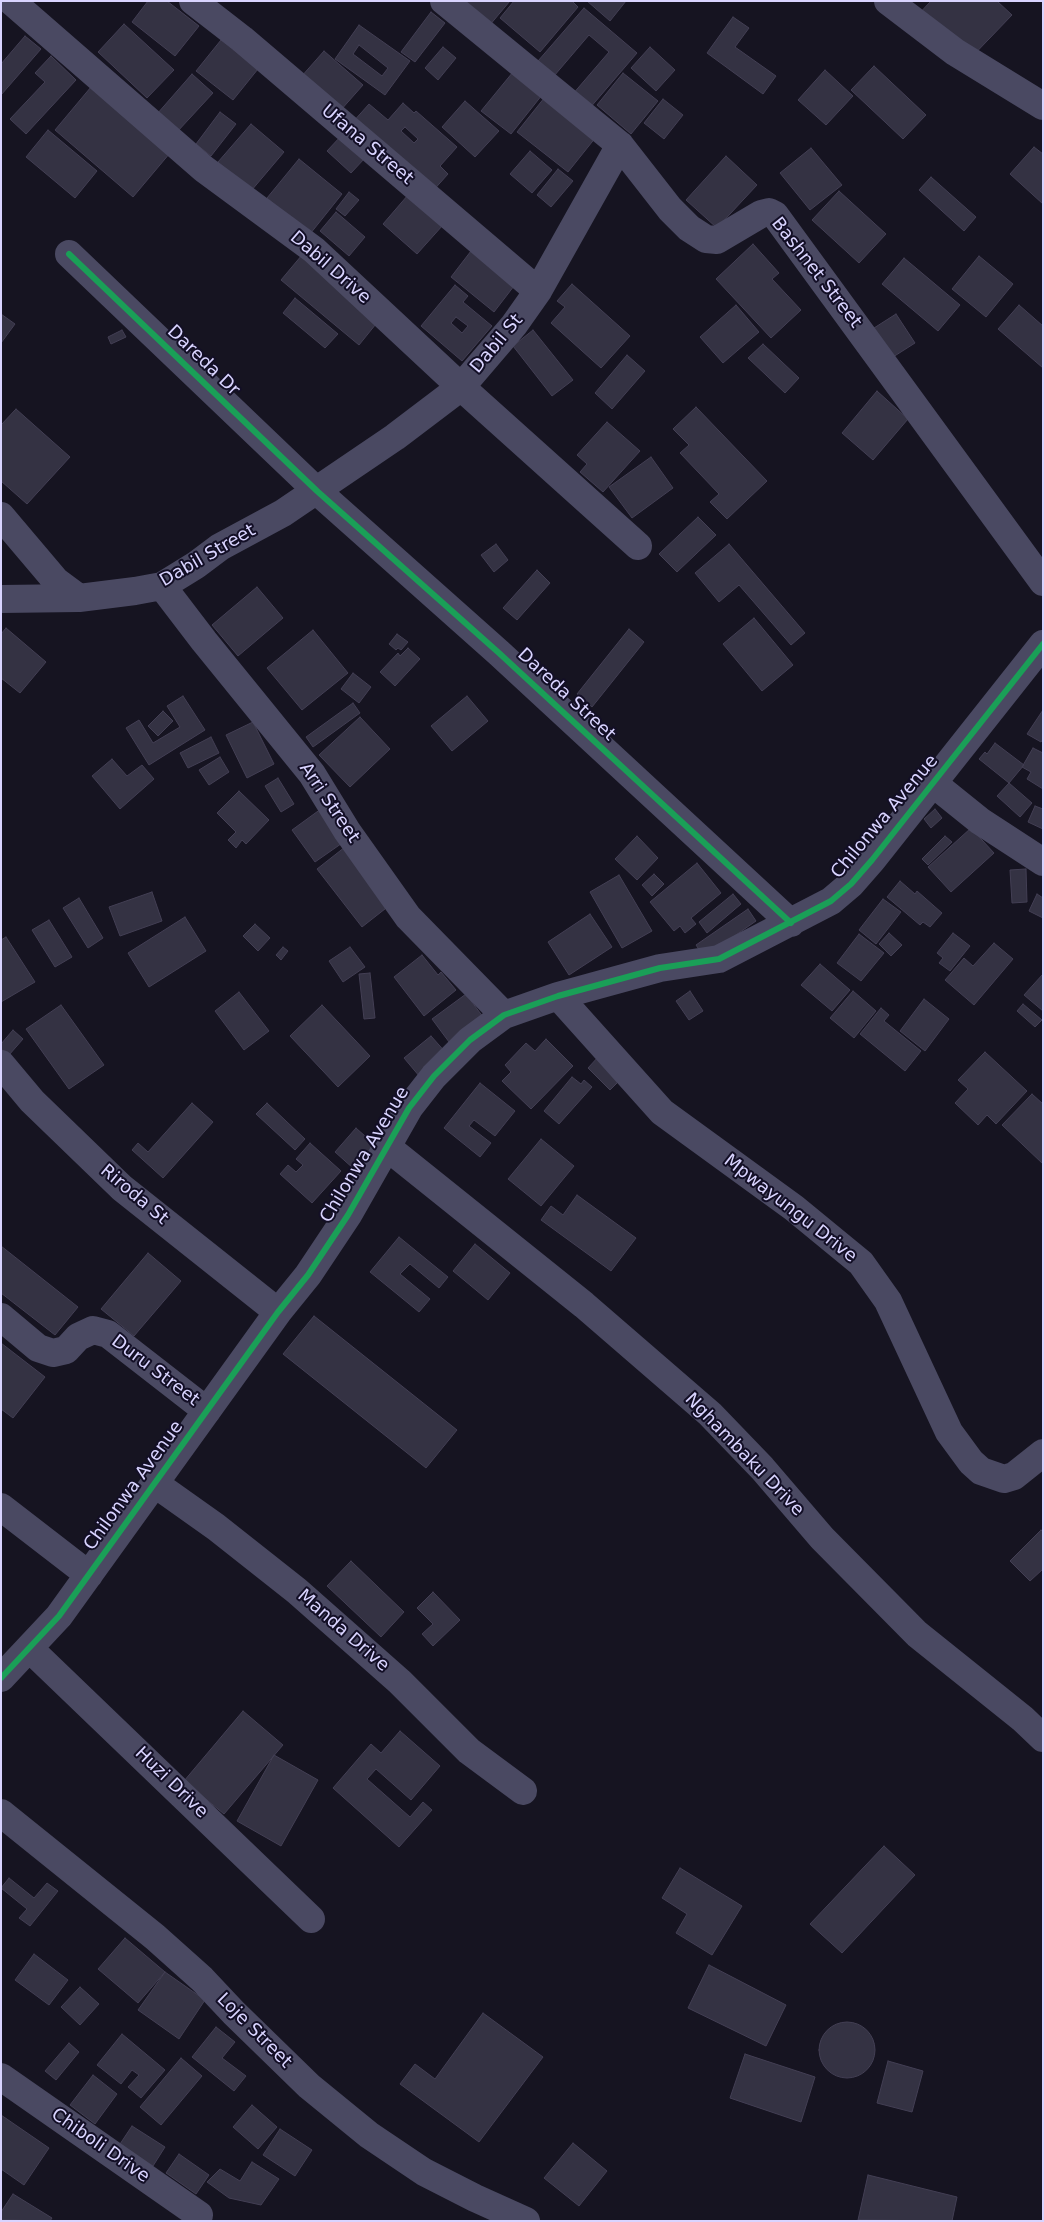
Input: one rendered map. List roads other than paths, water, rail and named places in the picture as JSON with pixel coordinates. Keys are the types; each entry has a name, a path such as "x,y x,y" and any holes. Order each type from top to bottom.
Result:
{"street":[{"name":"Dabil Drive","path":"11,1 204,169 314,250 460,387 638,546"},
{"name":"Ufana Street","path":"193,1 250,46 538,291"},
{"name":"Bashnet Street","path":"444,1 620,145 670,209 689,228 706,239 717,240 761,214 769,212 775,215 1043,582"},
{"path":"888,1 955,52 1043,106"},
{"name":"Dabil St","path":"317,491 395,437 460,387 514,325 538,291 620,145"},
{"name":"Dareda Dr","path":"69,254 317,491"},
{"name":"Dabil Street","path":"1,599 80,598 162,586 196,565 220,547 283,513 317,491"},
{"name":"Dareda Street","path":"317,491 500,653 791,923"},
{"path":"1,516 56,581 80,598"},
{"name":"Arri Street","path":"162,586 312,774 347,831 408,918 504,1014"},
{"name":"Chilonwa Avenue","path":"1,1678 59,1616 278,1312 308,1275 348,1215 409,1108 434,1076 470,1040 504,1014 558,996 660,968 719,959 831,901 851,884 934,784 1043,644"},
{"path":"934,784 980,821 1043,862"},
{"name":"Mpwayungu Drive","path":"558,996 662,1112 794,1208 861,1263 888,1301 949,1432 971,1462 981,1471 1004,1479 1014,1476 1043,1453"},
{"name":"Riroda St","path":"1,1064 32,1101 122,1188 278,1312"},
{"name":"Nghambaku Drive","path":"387,1147 584,1306 710,1414 762,1468 822,1538 917,1634 1023,1719 1043,1738"},
{"name":"Duru Street","path":"1,1317 38,1348 52,1353 66,1350 78,1337 93,1330 108,1334 207,1411"},
{"name":"Manda Drive","path":"154,1483 216,1527 297,1591 400,1682 468,1751 523,1791"},
{"path":"1,1507 89,1575"},
{"name":"Huzi Drive","path":"30,1649 311,1919"},
{"name":"Loje Street","path":"1,1813 155,1937 202,1979 309,2086 369,2135 424,2172 526,2221"},
{"name":"Chiboli Drive","path":"1,2077 198,2215"}]}
